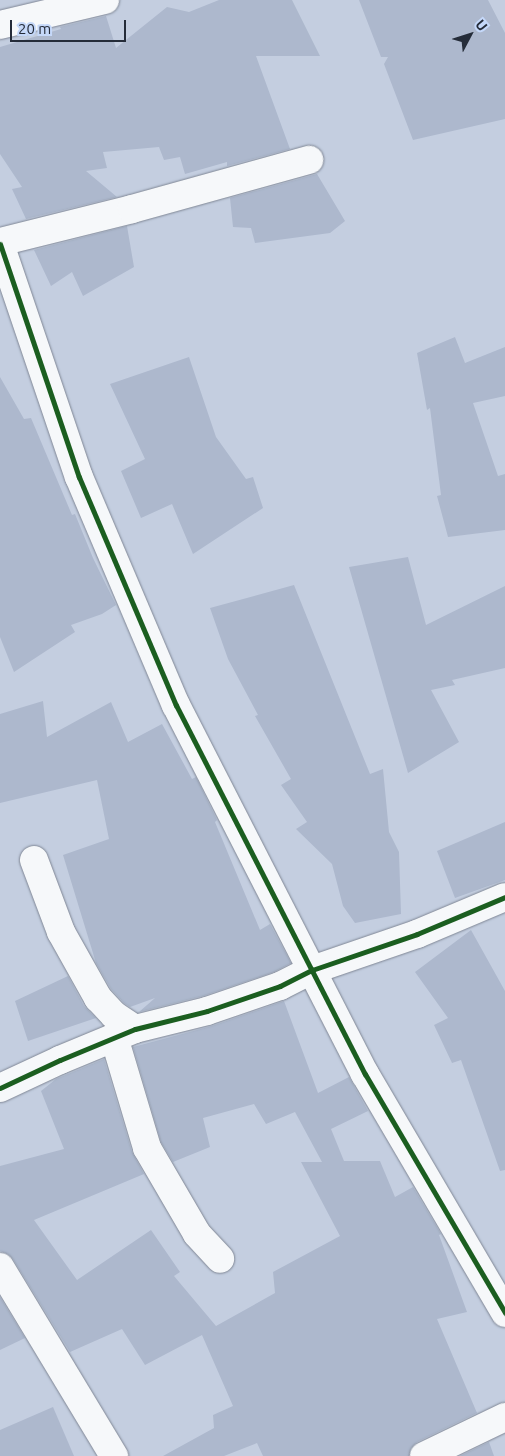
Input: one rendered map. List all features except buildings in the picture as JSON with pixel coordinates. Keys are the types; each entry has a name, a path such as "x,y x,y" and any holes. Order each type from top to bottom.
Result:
{"street":[{"path":"0,25 105,0"},
{"path":"309,160 132,210 0,243 79,477 176,705 365,1074 505,1313"},
{"path":"34,860 61,932 98,998 114,1015 125,1033 147,1148 196,1234 220,1259"},
{"path":"0,1088 125,1033 207,1011 280,986 312,970 417,934 505,897"},
{"path":"0,1267 114,1456"},
{"path":"424,1456 505,1417"}],"cycle path":[{"path":"0,244 79,477 176,705 365,1074 505,1313"},
{"path":"0,1088 60,1060 135,1029 207,1011 280,986 312,970 417,934 505,897"}]}
